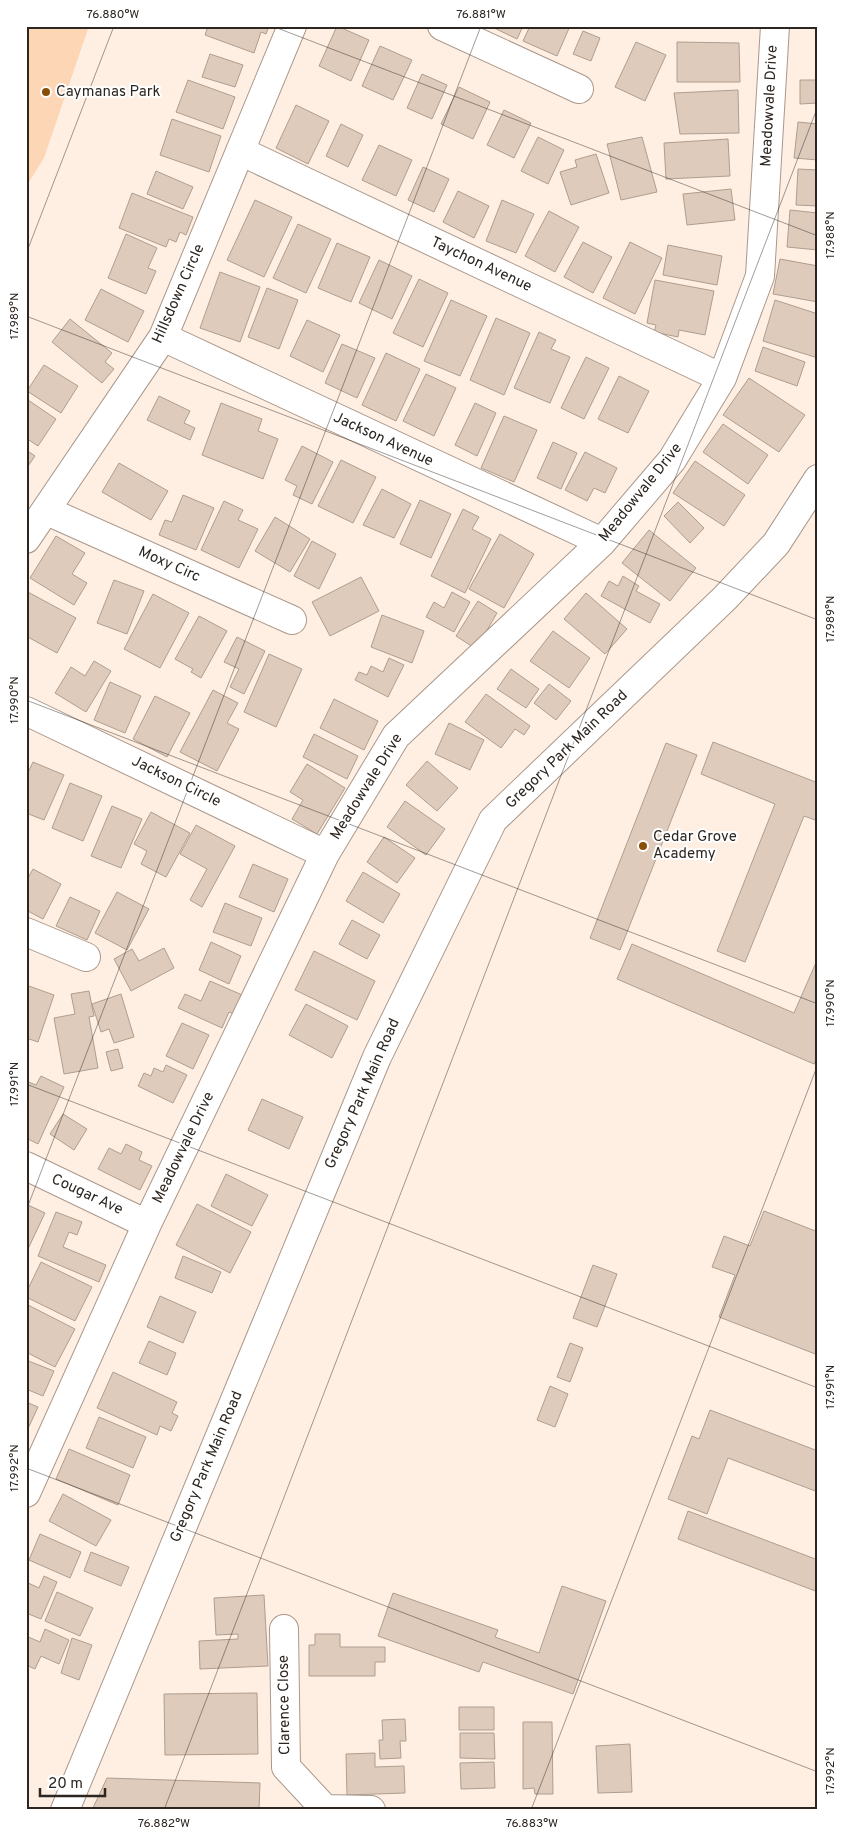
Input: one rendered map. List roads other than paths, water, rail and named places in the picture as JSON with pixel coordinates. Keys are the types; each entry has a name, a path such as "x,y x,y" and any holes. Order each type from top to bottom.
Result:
{"street":[{"name":"Hillsdown Circle","path":"26,539 47,511 163,337 292,26"},
{"path":"442,26 579,89"},
{"name":"Meadowvale Drive","path":"26,1493 147,1224 325,854 396,736 602,542 672,460 722,378 760,276 775,26"},
{"name":"Taychon Avenue","path":"240,151 722,378"},
{"name":"Jackson Avenue","path":"163,337 602,542"},
{"name":"Gregory Park Main Road","path":"65,1810 377,1057 494,820 725,598 776,544 818,479"},
{"name":"Moxy Circ","path":"47,511 292,620"},
{"name":"Jackson Circle","path":"26,711 325,854"},
{"path":"26,932 86,958"},
{"name":"Cougar Ave","path":"26,1166 147,1224"},
{"name":"Clarence Close","path":"284,1629 286,1767 325,1809 371,1810"}],"place":[{"name":"Caymanas Park","path":"46,92"},
{"name":"Cedar Grove Academy","path":"643,846"}]}
